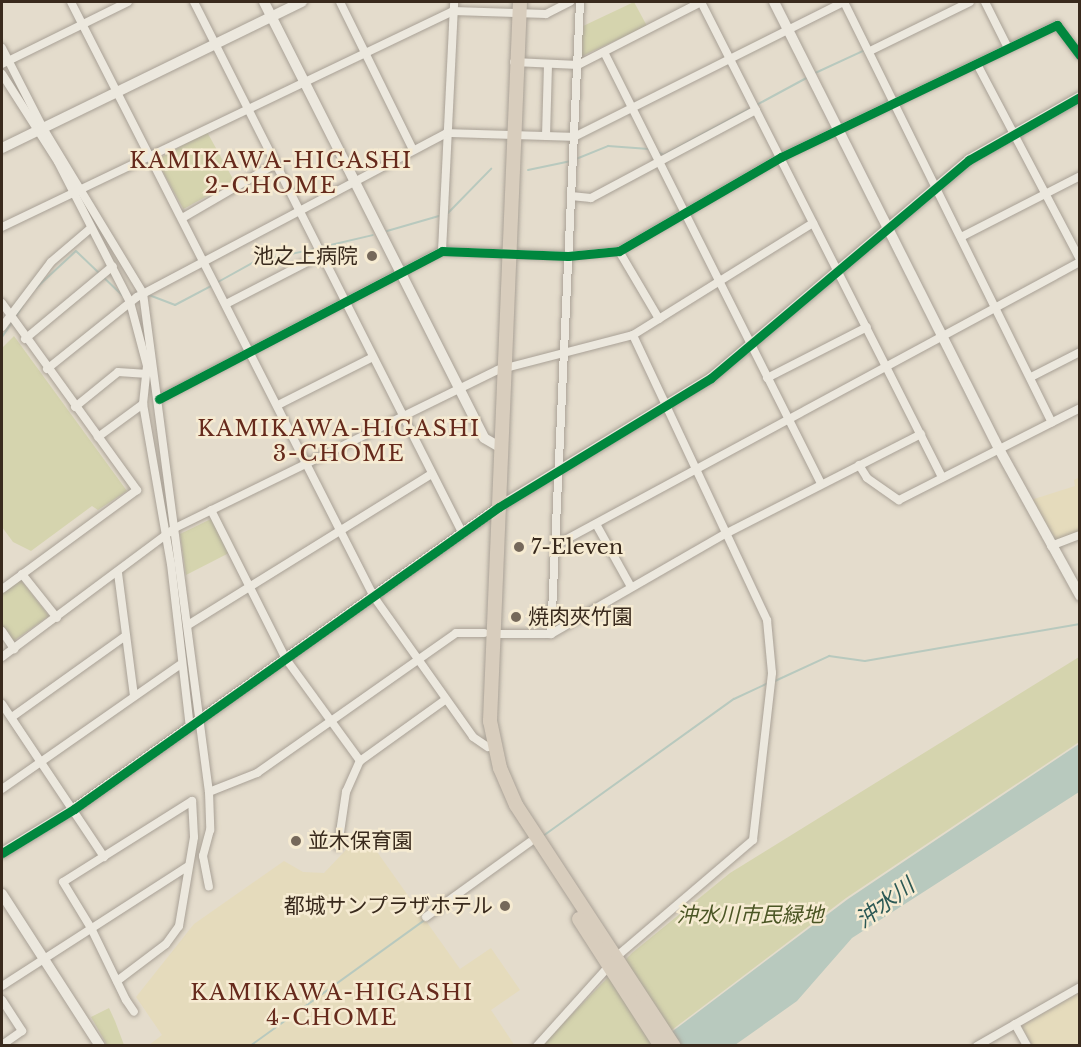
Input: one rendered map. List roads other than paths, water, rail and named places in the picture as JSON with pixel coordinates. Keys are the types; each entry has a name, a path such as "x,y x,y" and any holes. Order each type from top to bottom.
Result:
{"highway":[{"path":"517,7 495,511 482,707 488,747 505,798 530,842 615,966 674,1046"},
{"path":"488,633 490,721 507,788 661,1046"}],"street":[{"path":"71,2 184,216 204,261 374,597 473,737 488,747"},
{"path":"5,62 128,2"},
{"path":"194,2 463,534"},
{"path":"264,2 459,389 498,447"},
{"path":"2,148 302,2"},
{"path":"340,2 413,150"},
{"path":"442,252 454,2"},
{"path":"2,228 72,191 83,188 453,11 517,7 546,14 570,2"},
{"path":"551,634 580,2"},
{"path":"514,62 578,65 701,2 942,477"},
{"path":"774,2 999,449 1080,596"},
{"path":"47,369 143,293 447,133 574,137 844,2 1052,422"},
{"path":"868,48 970,2"},
{"path":"985,2 1008,48"},
{"path":"159,399 248,348 442,252 568,256 619,251 780,157 1008,48 1062,25 1078,51"},
{"path":"2,48 5,62 130,302 147,366 144,374 143,404 180,665 209,792 203,856 209,886"},
{"path":"604,52 821,484"},
{"path":"546,136 548,64"},
{"path":"554,546 693,468 888,368 1080,261 977,64"},
{"path":"2,74 83,188 143,293 188,625 193,724"},
{"path":"2,853 74,809 495,511 666,407 751,346 936,187 1013,133 1080,97"},
{"path":"571,196 591,198 657,160 756,110"},
{"path":"184,216 275,164"},
{"path":"961,237 1080,176"},
{"path":"2,657 164,540 175,528 501,369 633,335 813,223"},
{"path":"2,327 51,262 91,228"},
{"path":"619,251 659,319"},
{"path":"226,304 321,255"},
{"path":"25,339 113,266"},
{"path":"2,303 15,326 137,490 2,589"},
{"path":"767,378 867,327"},
{"path":"537,1046 615,966 753,840 772,673 767,620 693,468 633,335"},
{"path":"1030,377 1080,352"},
{"path":"278,405 373,357"},
{"path":"75,407 118,372 144,374"},
{"path":"98,437 143,404"},
{"path":"859,465 867,478 899,500 1080,408"},
{"path":"209,792 257,773 456,633 551,634 725,534 921,434"},
{"path":"150,457 167,457"},
{"path":"188,625 432,474"},
{"path":"212,510 286,659 360,761"},
{"path":"596,524 631,587"},
{"path":"1051,546 1080,536"},
{"path":"118,573 124,637 134,696"},
{"path":"22,574 57,618"},
{"path":"2,632 14,649"},
{"path":"12,717 124,637"},
{"path":"2,789 180,665"},
{"path":"338,846 346,792 360,761 446,700"},
{"path":"2,704 43,760 104,857"},
{"path":"118,984 166,944 179,926 194,837 192,801 63,882 91,928 118,984 134,1012"},
{"path":"426,916 530,842"},
{"path":"2,986 188,866"},
{"path":"2,894 99,1046"},
{"path":"976,1046 1080,987"},
{"path":"2,1000 22,1031 2,1045"},
{"path":"1015,1024 1027,1046"}],"water":[{"name":"沖水川","path":"1079,744 1079,792 852,938 797,1001 735,1045 653,1046 848,899"}],"waterway":[{"path":"813,74 865,50"},
{"path":"657,152 664,155 808,77"},
{"path":"576,159 608,146 649,149"},
{"path":"528,170 571,161"},
{"path":"448,213 491,169"},
{"path":"387,231 439,216"},
{"path":"322,247 373,235"},
{"path":"218,282 254,262 314,249"},
{"path":"36,288 76,251 122,295"},
{"path":"149,295 175,305 211,286"},
{"path":"15,318 23,305"},
{"path":"2,337 12,322"},
{"path":"775,681 829,656 865,661 1080,624"},
{"path":"543,836 734,699 769,683"},
{"path":"250,1046 425,920"}],"place":[{"name":"池之上病院","path":"372,256"},
{"name":"7-Eleven","path":"519,547"},
{"name":"焼肉夾竹園","path":"516,617"},
{"name":"並木保育園","path":"296,841"},
{"name":"都城サンプラザホテル","path":"505,906"}],"district":[{"name":"KAMIKAWA-HIGASHI 2-CHOME","path":"271,172"},
{"name":"KAMIKAWA-HIGASHI 3-CHOME","path":"339,440"},
{"name":"KAMIKAWA-HIGASHI 4-CHOME","path":"332,1004"}],"park label":[{"name":"沖水川市民緑地","path":"750,915"}]}
